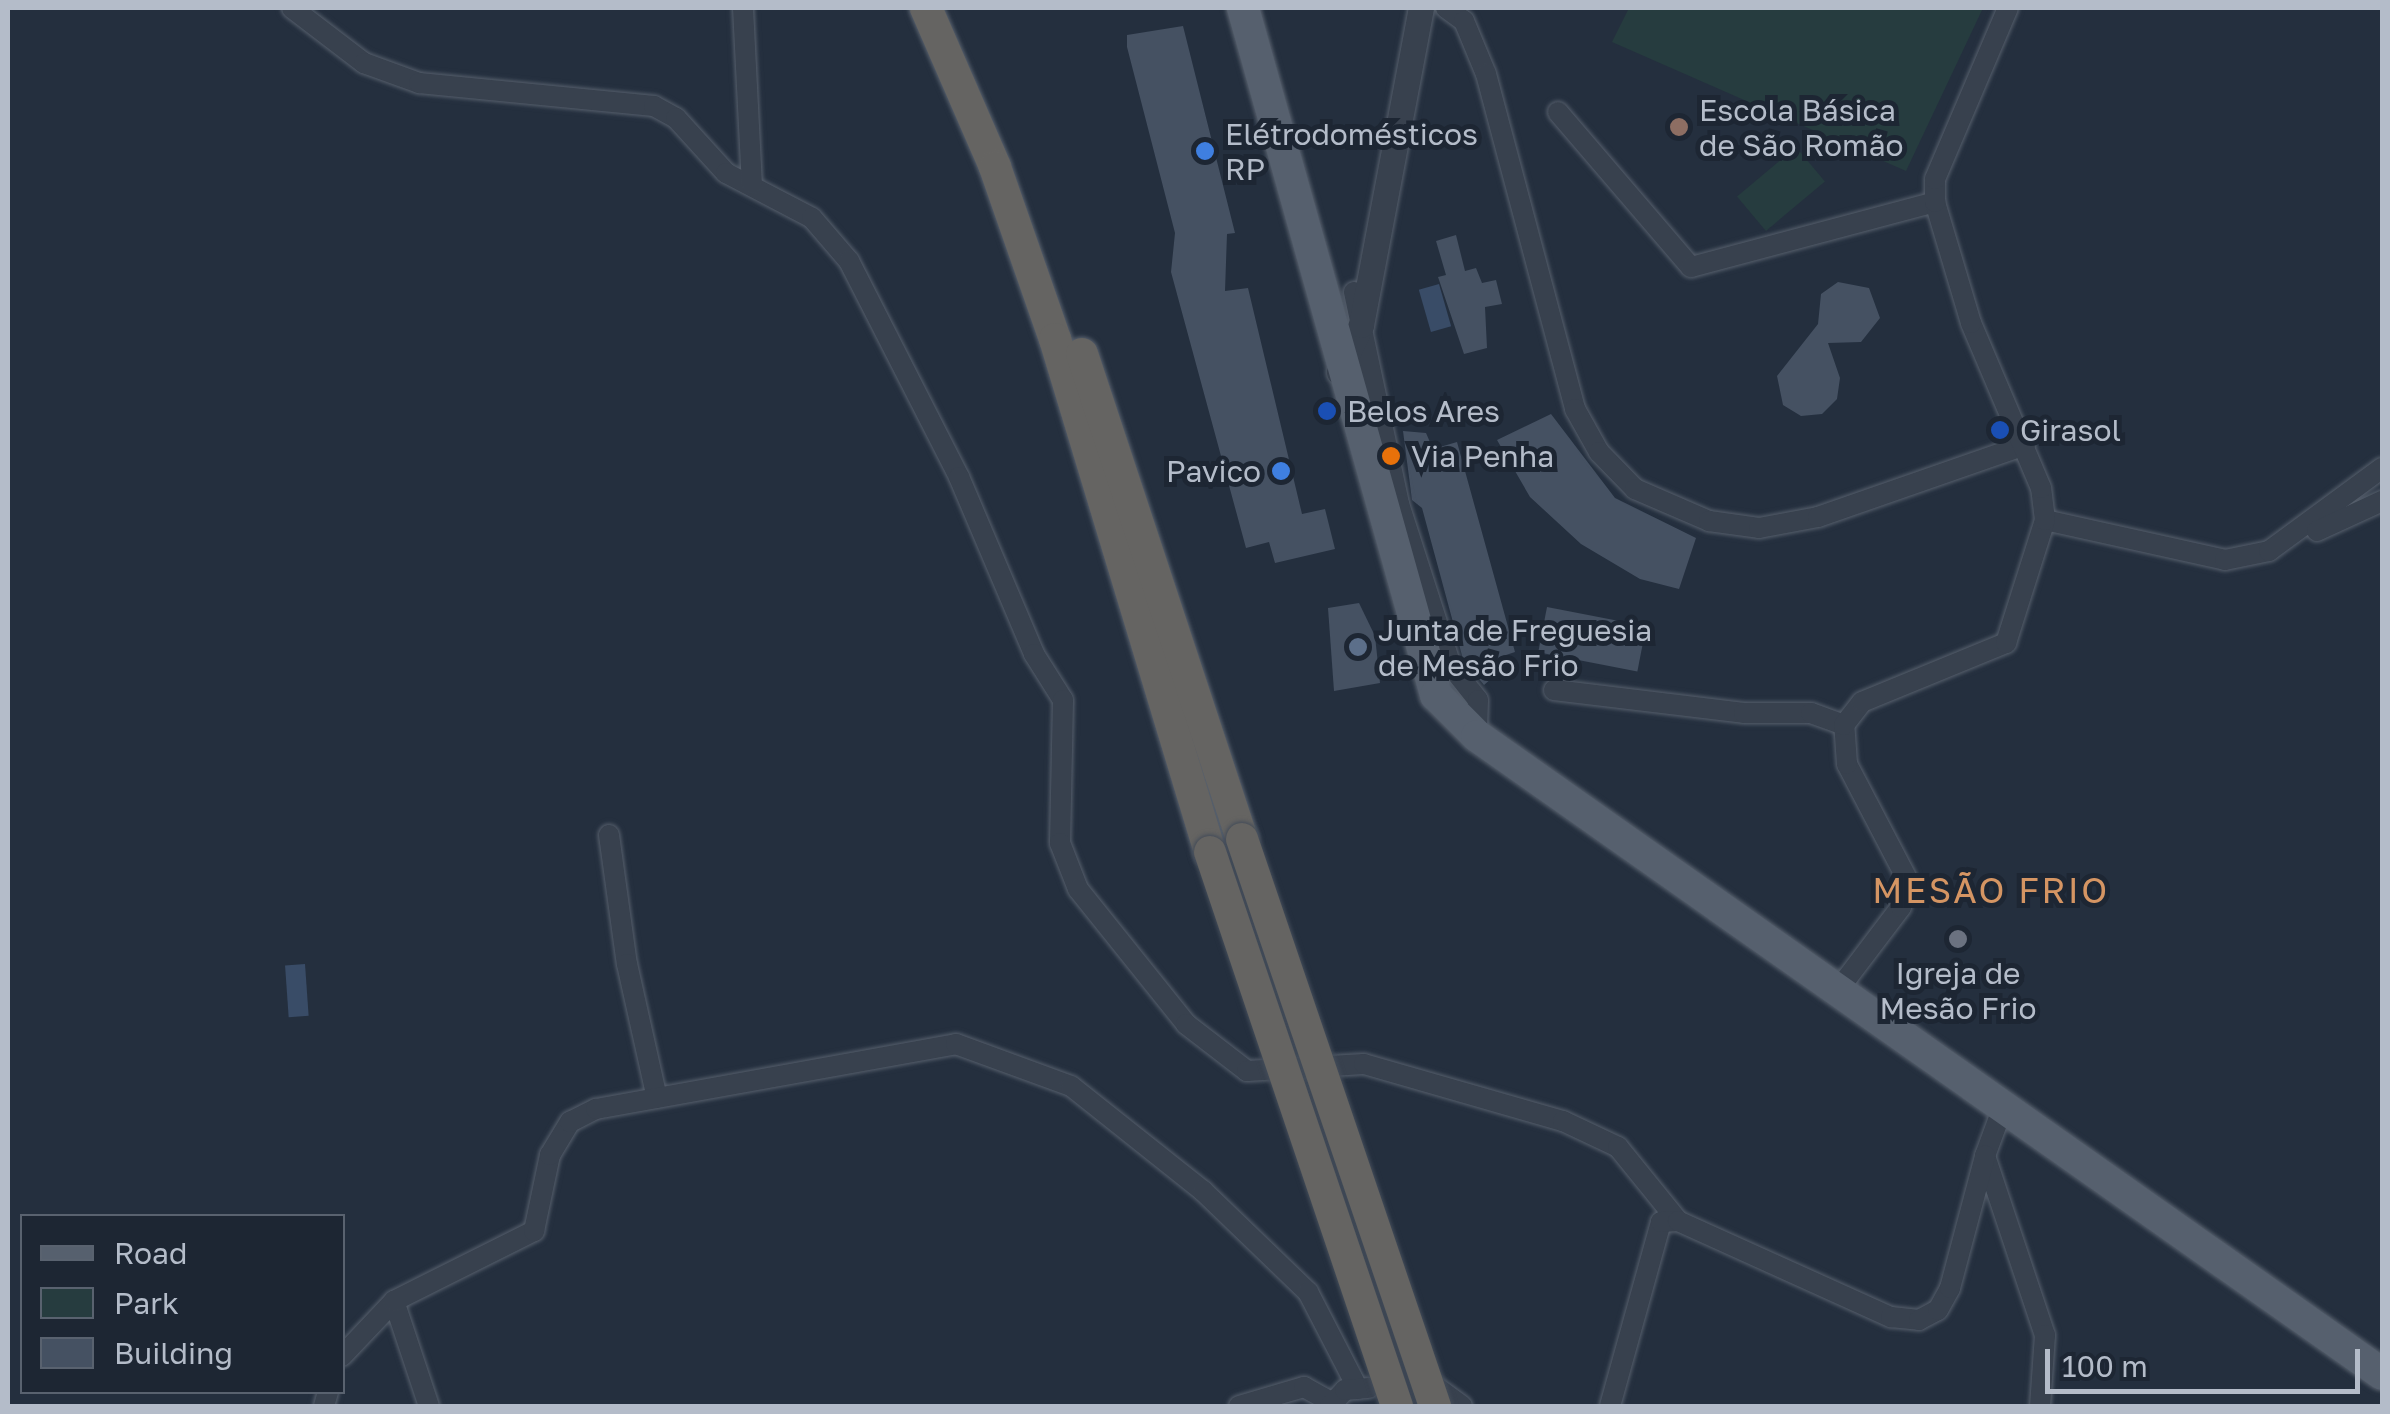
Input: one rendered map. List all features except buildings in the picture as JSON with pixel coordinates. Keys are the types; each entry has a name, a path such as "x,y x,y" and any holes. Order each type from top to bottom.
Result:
{"highway":[{"path":"926,8 995,167 1055,339 1210,852 1397,1406"},
{"path":"939,8 1045,243 1435,1406"}],"main road":[{"path":"1243,8 1422,669 1436,695 1478,736 2382,1374"}],"street":[{"path":"292,8 364,63 419,83 654,106 676,118 726,174 812,218 849,261 1063,700 1060,842 1078,888 1186,1024 1247,1071 1364,1064 1563,1120 1618,1146 1678,1221 1891,1317 1919,1320 1938,1310 1950,1288 1985,1156"},
{"path":"743,8 752,184"},
{"path":"1340,372 1361,325 1369,260 1421,8"},
{"path":"1446,8 1464,21 1486,74 1575,409 1599,452 1635,488 1708,521 1759,528 1818,517 2025,445"},
{"path":"1838,990 1900,907 1906,877 1847,764 1844,725 1862,702 2006,643 2044,520 2025,445 1970,324 1935,202 1936,179 2008,8"},
{"path":"1558,112 1691,267 1935,202"},
{"path":"1324,314 1354,292 1369,260"},
{"path":"1316,281 1354,292"},
{"path":"1354,292 1390,468 1452,666 1478,700 1478,736"},
{"path":"2269,551 2382,468"},
{"path":"2044,520 2180,554 2225,560 2269,551 2382,501"},
{"path":"1554,690 1744,714 1810,713 1844,725"},
{"path":"609,835 625,954 658,1098"},
{"path":"345,1353 394,1301 534,1231 550,1155 570,1122 658,1098 956,1044 1071,1086 1203,1191 1308,1292 1358,1389"},
{"path":"2003,1107 1984,1140 1985,1156 2046,1335 2040,1406"},
{"path":"1610,1406 1651,1238 1661,1222 1678,1221"},
{"path":"394,1301 428,1406"},
{"path":"1240,1406 1304,1387 1332,1405 1358,1389 1428,1381 1462,1406"}],"green space":[{"path":"1629,8 1983,8 1906,171 1612,42"},
{"path":"1796,147 1825,181 1766,231 1737,196"}],"water":[{"path":"1439,284 1451,326 1431,332 1419,290"},
{"path":"305,964 309,1016 289,1017 285,965"}],"place":[{"name":"Escola Básica de São Romão","path":"1679,127"},
{"name":"Elétrodomésticos RP","path":"1205,151"},
{"name":"Belos Ares","path":"1327,411"},
{"name":"Girasol","path":"2000,430"},
{"name":"Via Penha","path":"1391,456"},
{"name":"Pavico","path":"1281,471"},
{"name":"Junta de Freguesia de Mesão Frio","path":"1358,647"},
{"name":"Igreja de Mesão Frio","path":"1958,939"}],"district":[{"name":"MESÃO FRIO","path":"1991,890"}]}
